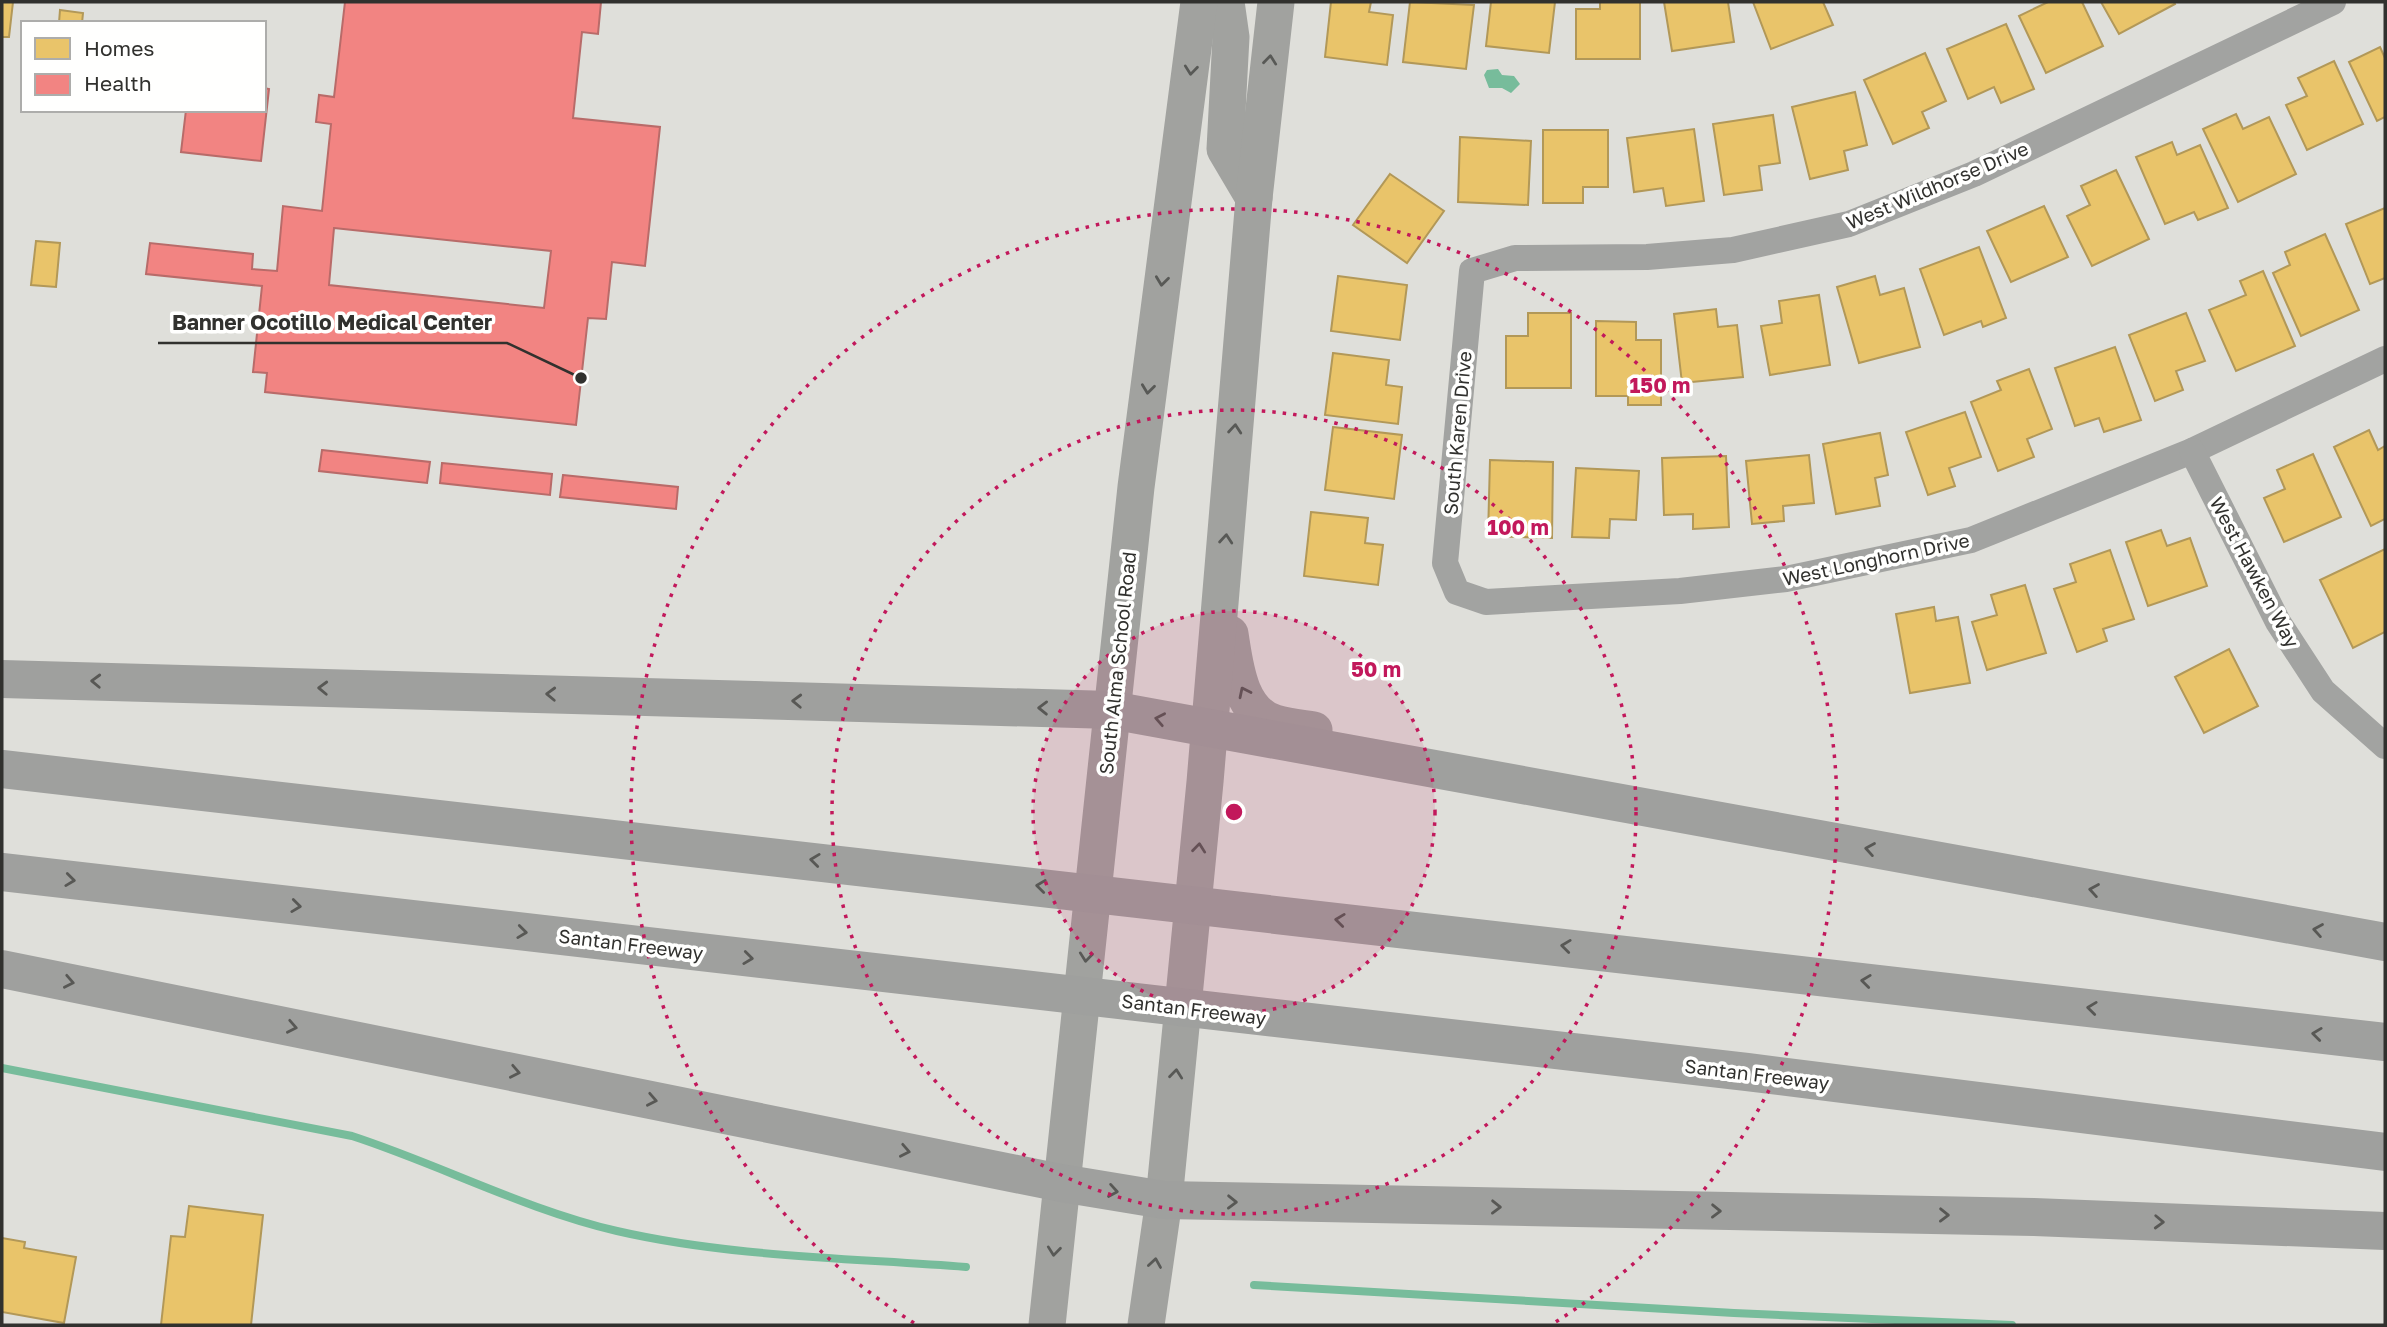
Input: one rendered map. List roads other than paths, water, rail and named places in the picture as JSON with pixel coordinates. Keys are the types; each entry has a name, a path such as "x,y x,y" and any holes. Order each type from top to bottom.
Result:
{"highway":[{"path":"2,679 1111,710 2385,942"},
{"path":"2,769 2385,1042"},
{"name":"Santan Freeway","path":"2,872 1706,1067 2385,1152"},
{"path":"2,969 1061,1183 1164,1200 2020,1217 2385,1231"}],"main road":[{"name":"South Alma School Road","path":"1047,1325 1136,487 1199,2"},
{"path":"1226,2 1231,37 1225,149 1254,198"},
{"path":"1146,1325 1164,1200 1210,729 1254,198 1276,2"},
{"path":"1223,579 1236,672 1252,707 1272,723 1678,799 1751,827"}],"street":[{"name":"West Wildhorse Drive","path":"1472,271 1515,258 1647,257 1733,250 1849,224 1974,174 2333,2"},
{"name":"South Karen Drive","path":"1457,593 1445,563 1472,271"},
{"name":"West Longhorn Drive","path":"1457,593 1486,602 1680,591 1786,579 1971,540 2192,451 2385,359"},
{"name":"West Hawken Way","path":"2192,451 2278,622 2323,691 2385,746"}],"waterway":[{"path":"2,1068 352,1136 550,1211 617,1231 660,1240 835,1259 966,1267"},
{"path":"1254,1285 1734,1313 2012,1325"}],"place":[{"name":"Banner Ocotillo Medical Center","path":"581,378"}]}
